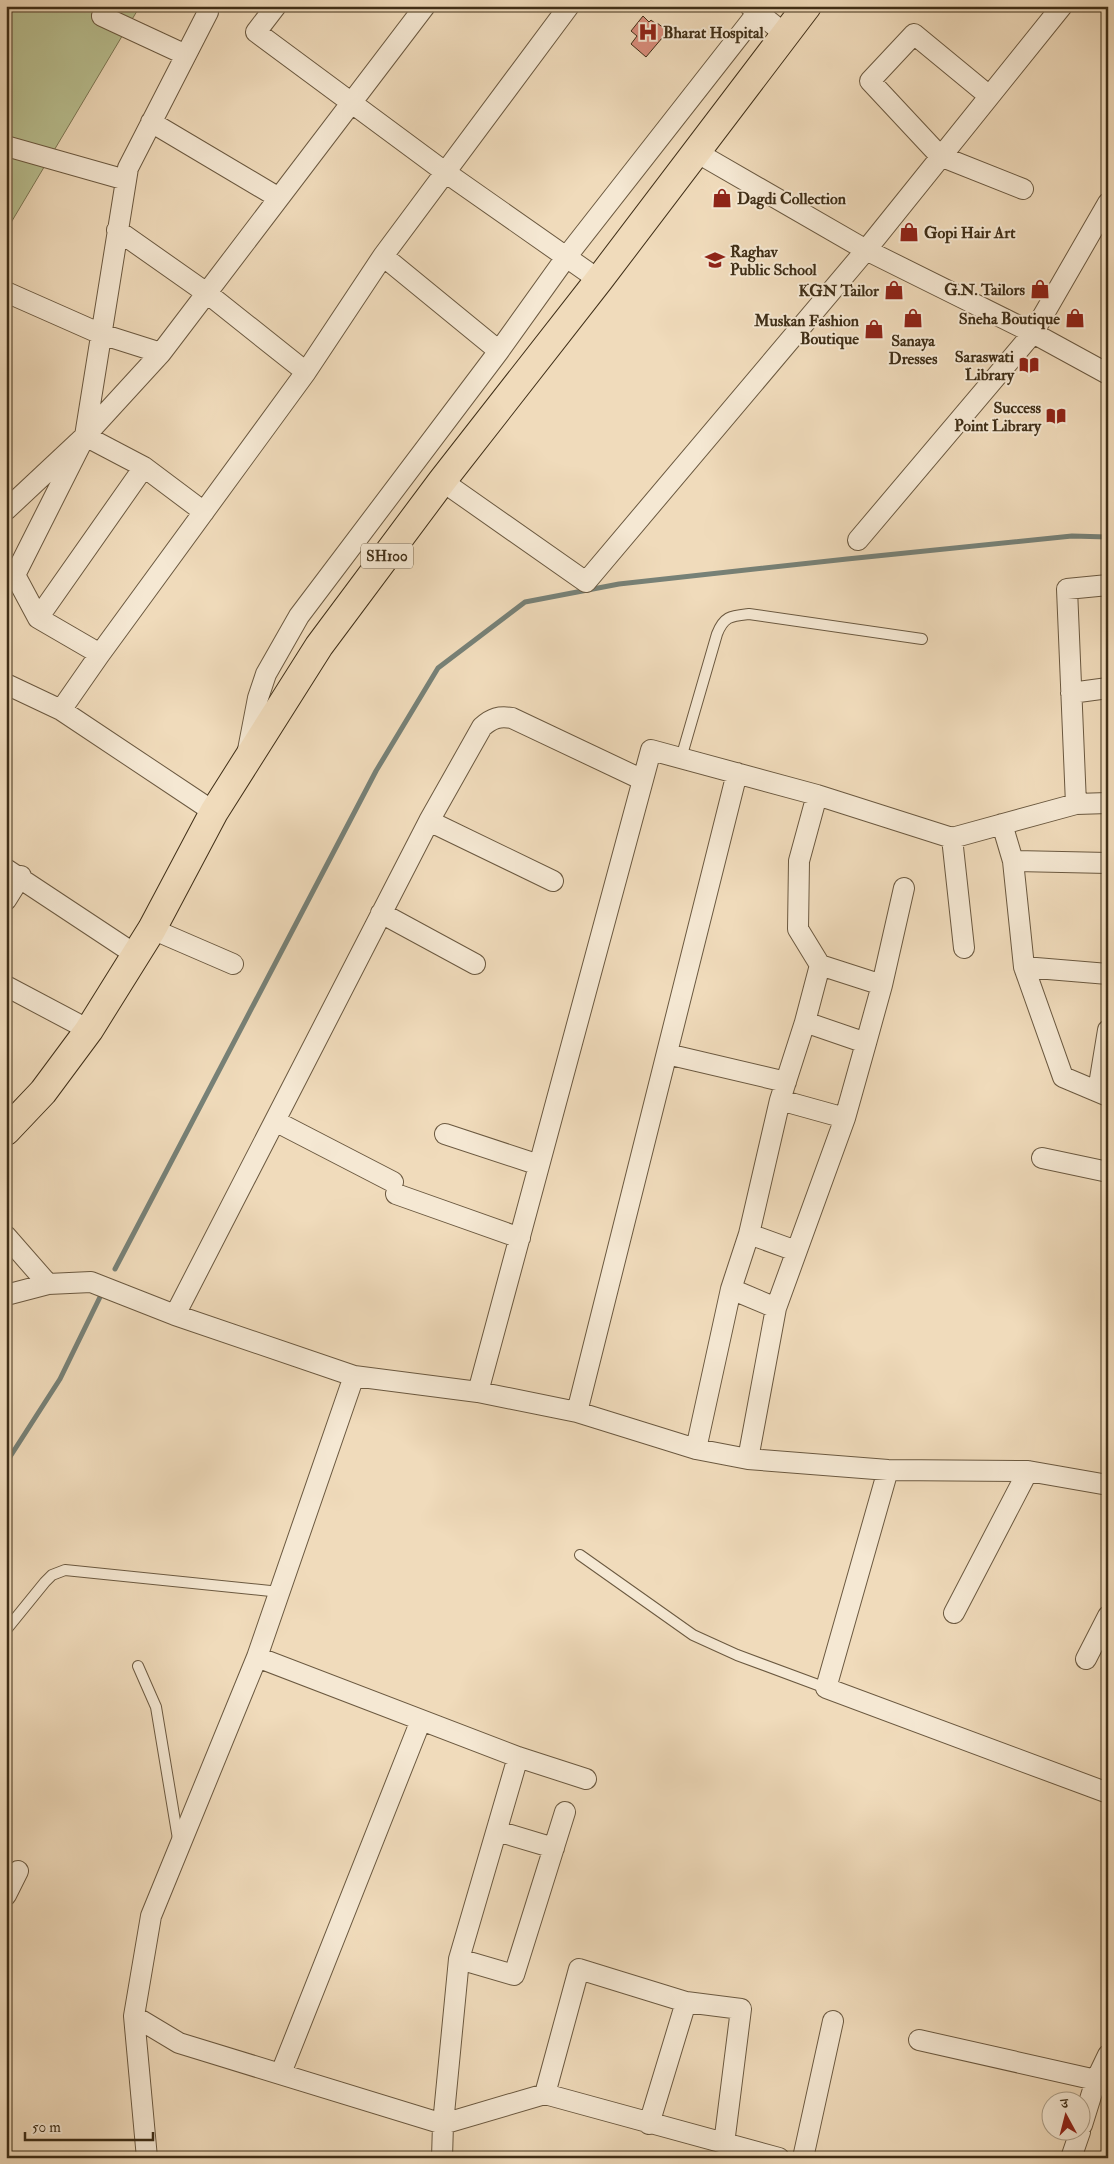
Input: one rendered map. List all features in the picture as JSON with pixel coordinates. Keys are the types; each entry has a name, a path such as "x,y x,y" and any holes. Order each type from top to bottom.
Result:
{"main road":[{"name":"SH100","path":"6,1131 43,1092 89,1030 152,929 214,812 319,646 442,481 599,280 806,6"}],"street":[{"path":"276,6 256,32 446,172 599,280"},
{"path":"6,510 84,436 161,353 353,104 425,6"},
{"path":"61,710 306,372 383,256 569,6"},
{"path":"442,481 586,582 866,250 988,95 1062,6"},
{"path":"246,762 258,698 266,674 299,616 754,9 785,34"},
{"path":"100,654 38,618 15,576 84,436 128,168 208,12"},
{"path":"102,16 186,55"},
{"path":"988,95 914,34 870,82 940,156 1023,189"},
{"path":"151,122 279,198"},
{"path":"6,146 126,180"},
{"path":"696,152 866,250 1033,333 1108,374"},
{"path":"858,540 1033,333 1108,203"},
{"path":"117,230 208,294 306,372"},
{"path":"383,256 499,351"},
{"path":"6,292 102,334 161,353"},
{"path":"84,436 144,467 204,512"},
{"path":"38,618 144,467"},
{"path":"1076,804 1067,589 1108,585"},
{"path":"6,684 61,710 214,812"},
{"path":"1071,693 1108,688"},
{"path":"175,1315 429,821 482,728 491,719 501,716 512,718 643,780"},
{"path":"478,1392 651,750 817,795 952,838 1076,804 1108,803"},
{"path":"577,1412 737,773"},
{"path":"817,795 799,861 798,929 820,965 882,985"},
{"path":"429,821 554,881"},
{"path":"1002,824 1013,861 1024,967 1063,1077 1103,1094 1108,1030"},
{"path":"952,838 964,948"},
{"path":"1013,861 1108,863"},
{"path":"6,900 13,872 136,955"},
{"path":"748,1459 776,1308 845,1118 882,985 904,888"},
{"path":"381,914 475,964"},
{"path":"152,929 233,964"},
{"path":"696,1449 731,1289 749,1234 783,1091 805,1022 820,965"},
{"path":"1024,967 1108,974"},
{"path":"6,986 89,1030"},
{"path":"805,1022 866,1043"},
{"path":"667,1054 783,1091 845,1118"},
{"path":"275,1121 394,1188 520,1238"},
{"path":"445,1134 540,1165"},
{"path":"1042,1158 1108,1172"},
{"path":"749,1234 796,1251"},
{"path":"6,1236 48,1284"},
{"path":"6,1296 48,1284 91,1282 175,1315 354,1376 478,1392 577,1412 696,1449 748,1459 888,1470 1028,1471 1108,1485"},
{"path":"731,1289 776,1308"},
{"path":"146,2158 134,2016 151,1916 257,1657 354,1376"},
{"path":"888,1470 826,1688 1108,1793"},
{"path":"954,1614 1028,1471"},
{"path":"1086,1659 1108,1616"},
{"path":"257,1657 518,1757 586,1779"},
{"path":"281,2073 421,1720"},
{"path":"442,2158 443,2124 459,1959 518,1757"},
{"path":"459,1959 514,1975 565,1812"},
{"path":"497,1830 554,1848"},
{"path":"6,1895 18,1871"},
{"path":"545,2094 579,1969 686,2002 741,2009 724,2144"},
{"path":"649,2124 686,2002"},
{"path":"134,2016 179,2042 443,2124 545,2094 649,2124 779,2158"},
{"path":"803,2158 833,2021"},
{"path":"919,2040 1096,2080"},
{"path":"1092,2093 1108,2055"},
{"path":"1071,2158 1077,2142"}],"lane":[{"path":"680,758 717,634 721,625 728,617 749,614 922,639"},
{"path":"580,1555 693,1635 737,1655 826,1688"},
{"path":"6,1630 52,1575 65,1570 280,1592"},
{"path":"138,1666 156,1707 179,1848"}],"green space":[{"path":"6,6 140,6 6,231"}],"building":[{"path":"643,16 649,22 651,20 668,31 646,57 631,44 637,36 631,31"}],"waterway":[{"path":"115,1269 376,771 438,668 525,602 619,584 1072,536 1108,537"},
{"path":"6,1463 60,1379 101,1295"}],"place":[{"name":"Bharat Hospital","path":"648,32"},
{"name":"Dagdi Collection","path":"722,198"},
{"name":"Gopi Hair Art","path":"909,232"},
{"name":"Raghav Public School","path":"715,260"},
{"name":"G.N. Tailors","path":"1040,289"},
{"name":"KGN Tailor","path":"894,290"},
{"name":"Sanaya Dresses","path":"913,318"},
{"name":"Sneha Boutique","path":"1075,318"},
{"name":"Muskan Fashion Boutique","path":"874,329"},
{"name":"Saraswati Library","path":"1029,365"},
{"name":"Success Point Library","path":"1056,416"}]}
